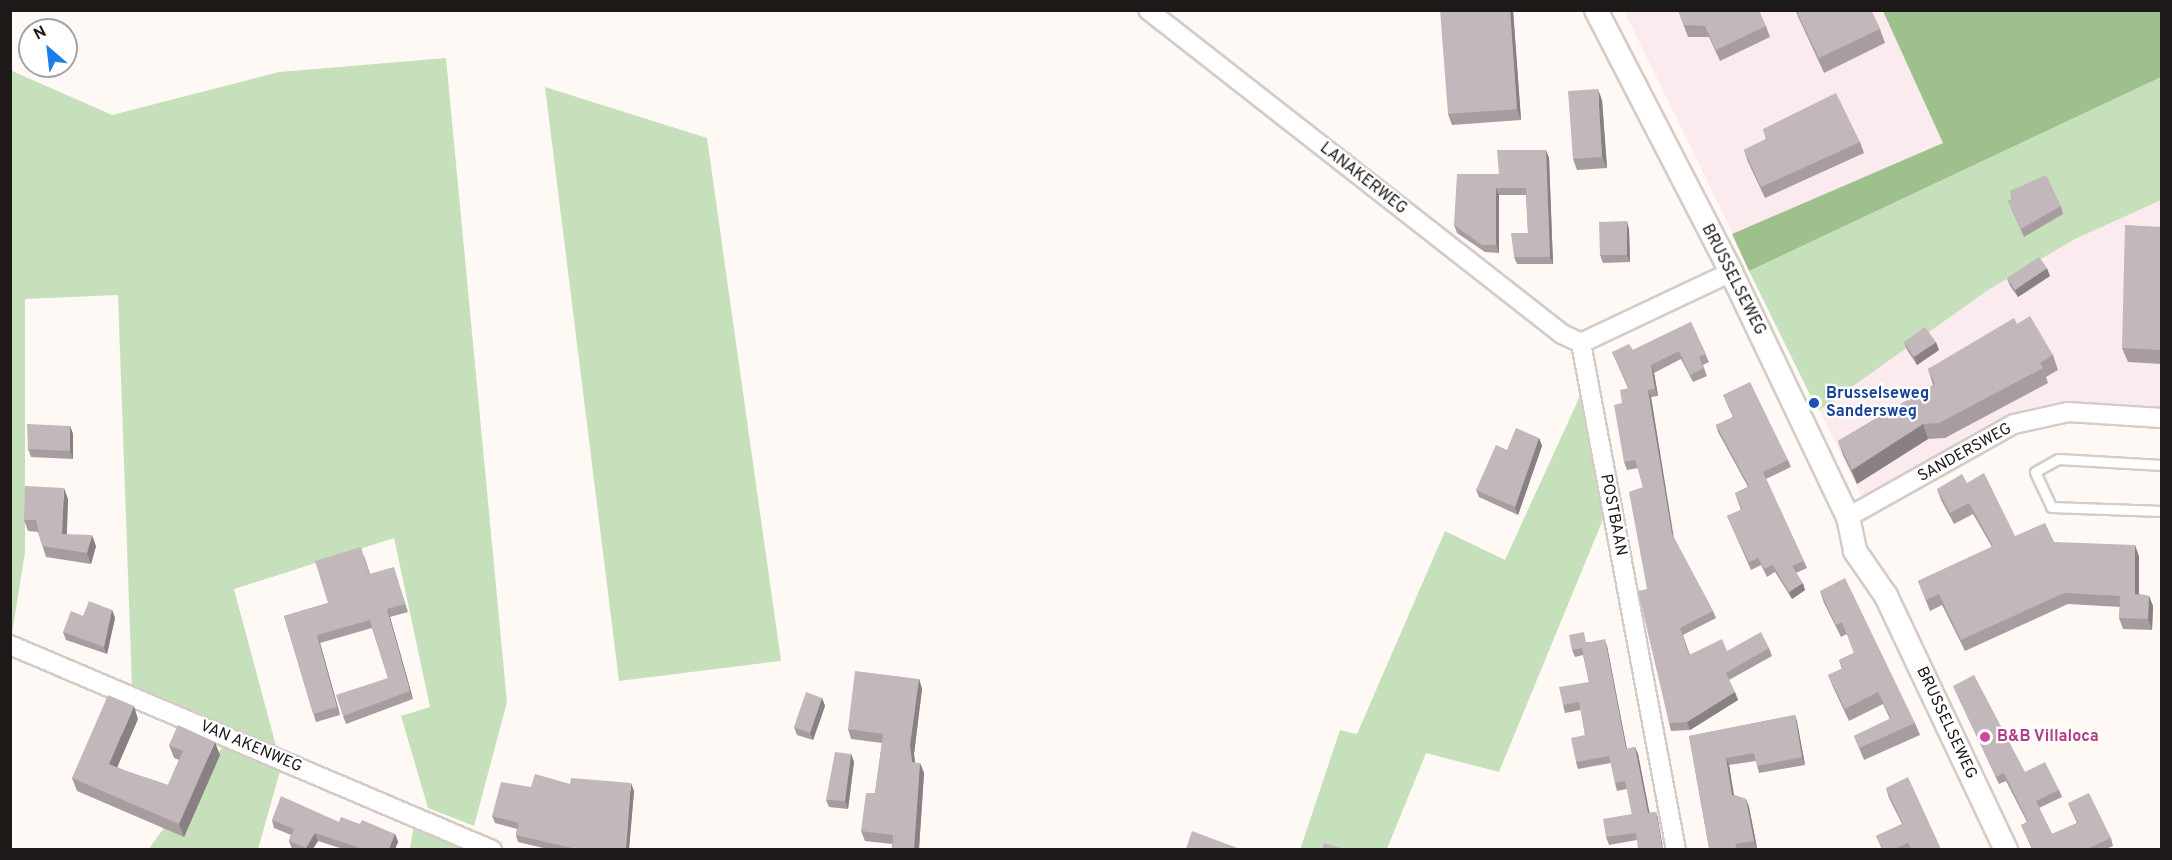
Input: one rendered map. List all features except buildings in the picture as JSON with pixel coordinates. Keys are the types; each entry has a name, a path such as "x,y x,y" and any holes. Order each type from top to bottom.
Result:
{"street":[{"name":"LANAKERWEG","path":"1148,10 1562,334 1581,343"},
{"name":"BRUSSELSEWEG","path":"1596,10 1617,44 1731,272 1848,517 1855,550 1886,596 2006,849"},
{"name":"BRUSSELSEWEG","path":"1610,10 1617,44"},
{"path":"1581,343 1731,272"},
{"name":"POSTBAAN","path":"1581,343 1676,849"},
{"name":"SANDERSWEG","path":"1848,517 2014,424 2068,412 2162,417"},
{"name":"VAN AKENWEG","path":"10,645 492,849"}],"lane":[{"path":"2162,465 2058,459 2035,472 2051,507 2162,511"}],"shaded area":[{"path":"1624,11 2096,11 2161,20 2161,408 2057,406 1865,503"}],"green space":[{"path":"1883,11 2161,11 2161,77 1749,271 1732,234 1943,143"},
{"path":"446,58 507,702 474,826 428,808 401,716 430,707 394,538 234,589 276,746 132,687 118,295 25,299 25,552 11,640 10,70 18,74 18,78 28,78 112,115 279,72"},
{"path":"2161,77 2161,200 2075,239 1988,290 1818,411 1749,271"},
{"path":"545,87 707,138 781,661 619,681"},
{"path":"1580,396 1604,517 1499,772 1426,753 1387,849 1300,850 1340,730 1357,734 1445,531 1505,560"},
{"path":"224,745 281,768 258,849 148,850"},
{"path":"413,829 466,849 410,849"}],"place":[{"name":"Brusselseweg Sandersweg","path":"1814,403"},
{"name":"B&B Villaloca","path":"1985,737"}]}
